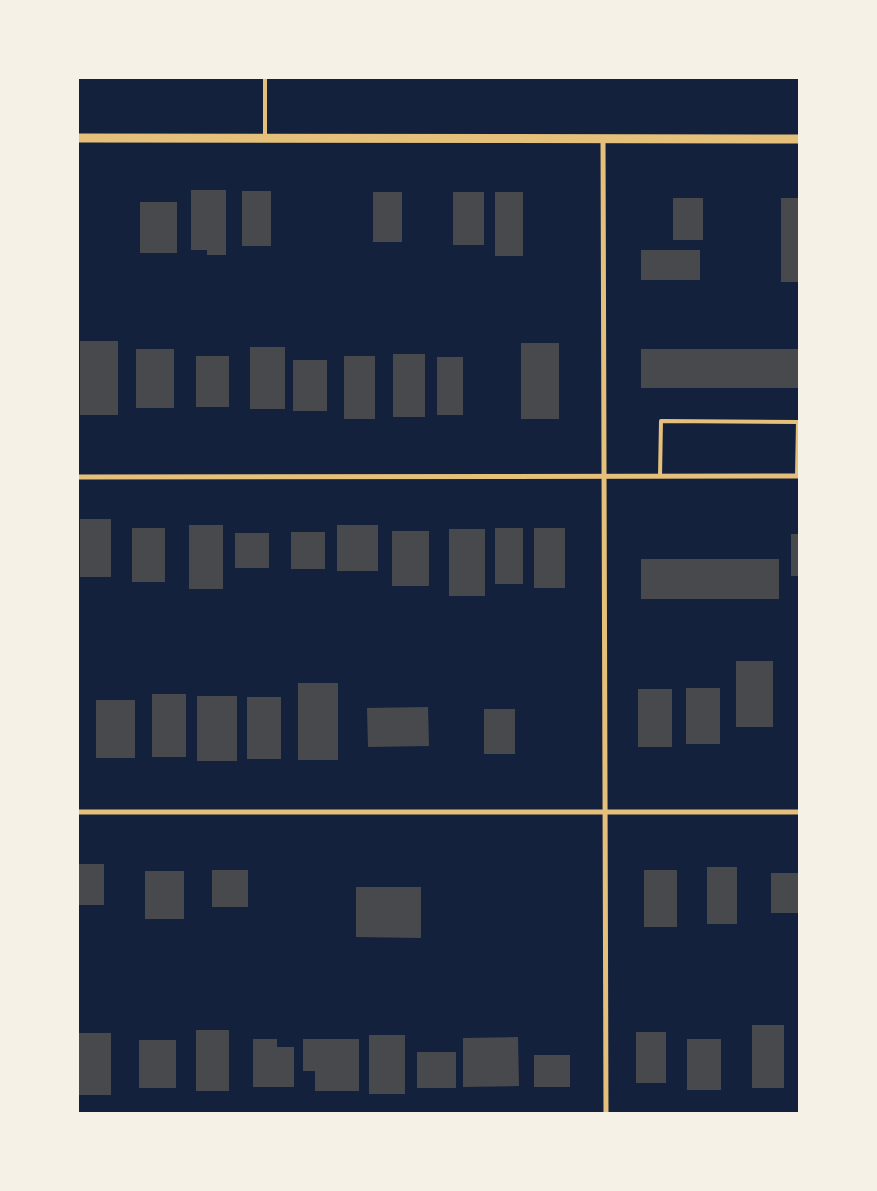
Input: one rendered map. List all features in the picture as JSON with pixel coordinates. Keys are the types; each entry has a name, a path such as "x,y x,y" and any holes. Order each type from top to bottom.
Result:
{"street":[{"path":"78,138 800,139"},
{"path":"603,138 606,1114"},
{"path":"78,477 798,476"},
{"path":"78,812 800,812"}],"lane":[{"path":"265,78 265,138"},
{"path":"660,476 661,421 671,421 798,422 798,476"}],"building":[{"path":"191,190 226,190 226,255 207,255 207,250 191,250"},
{"path":"242,191 271,191 271,246 242,246"},
{"path":"373,192 402,192 402,242 373,242"},
{"path":"453,192 484,192 484,245 453,245"},
{"path":"495,192 523,192 523,256 495,256"},
{"path":"673,198 703,198 703,240 673,240"},
{"path":"781,198 800,198 800,282 781,282"},
{"path":"140,202 177,202 177,253 140,253"},
{"path":"641,250 700,250 700,280 641,280"},
{"path":"80,341 118,341 118,415 80,415"},
{"path":"521,343 559,343 559,419 521,419"},
{"path":"250,347 285,347 285,409 250,409"},
{"path":"136,349 174,349 174,408 136,408"},
{"path":"641,349 800,349 800,388 641,388"},
{"path":"393,354 425,354 425,417 393,417"},
{"path":"196,356 229,356 229,407 196,407"},
{"path":"344,356 375,356 375,419 344,419"},
{"path":"437,357 463,357 463,415 437,415"},
{"path":"293,360 327,360 327,411 293,411"},
{"path":"80,519 111,519 111,577 80,577"},
{"path":"189,525 223,525 223,589 189,589"},
{"path":"337,525 378,525 378,571 337,571"},
{"path":"132,528 165,528 165,582 132,582"},
{"path":"495,528 523,528 523,584 495,584"},
{"path":"534,528 565,528 565,588 534,588"},
{"path":"449,529 485,529 485,596 449,596"},
{"path":"392,531 429,531 429,586 392,586"},
{"path":"291,532 325,532 325,569 291,569"},
{"path":"235,533 269,533 269,568 235,568"},
{"path":"791,534 800,534 800,576 791,576"},
{"path":"641,559 779,559 779,599 641,599"},
{"path":"736,661 773,661 773,727 736,727"},
{"path":"298,683 338,683 338,760 298,760"},
{"path":"686,688 720,688 720,744 686,744"},
{"path":"638,689 672,689 672,747 638,747"},
{"path":"152,694 186,694 186,757 152,757"},
{"path":"197,696 237,696 237,761 197,761"},
{"path":"247,697 281,697 281,759 247,759"},
{"path":"96,700 135,700 135,758 96,758"},
{"path":"428,707 429,746 368,747 367,708"},
{"path":"484,709 515,709 515,754 484,754"},
{"path":"78,864 104,864 104,905 78,905"},
{"path":"707,867 737,867 737,924 707,924"},
{"path":"212,870 248,870 248,907 212,907"},
{"path":"644,870 677,870 677,927 644,927"},
{"path":"145,871 184,871 184,919 145,919"},
{"path":"771,873 800,873 800,913 771,913"},
{"path":"356,887 421,887 421,938 356,937"},
{"path":"752,1025 784,1025 784,1088 752,1088"},
{"path":"196,1030 229,1030 229,1091 196,1091"},
{"path":"636,1032 666,1032 666,1083 636,1083"},
{"path":"78,1033 111,1033 111,1095 78,1095"},
{"path":"369,1035 405,1035 405,1094 369,1094"},
{"path":"518,1037 519,1086 463,1087 463,1038"},
{"path":"253,1039 277,1039 277,1047 294,1047 294,1087 253,1087"},
{"path":"303,1039 359,1039 359,1091 315,1091 315,1071 303,1071"},
{"path":"687,1039 721,1039 721,1090 687,1090"},
{"path":"139,1040 176,1040 176,1088 139,1088"},
{"path":"417,1052 456,1052 456,1088 417,1088"},
{"path":"534,1055 570,1055 570,1087 534,1087"}]}
